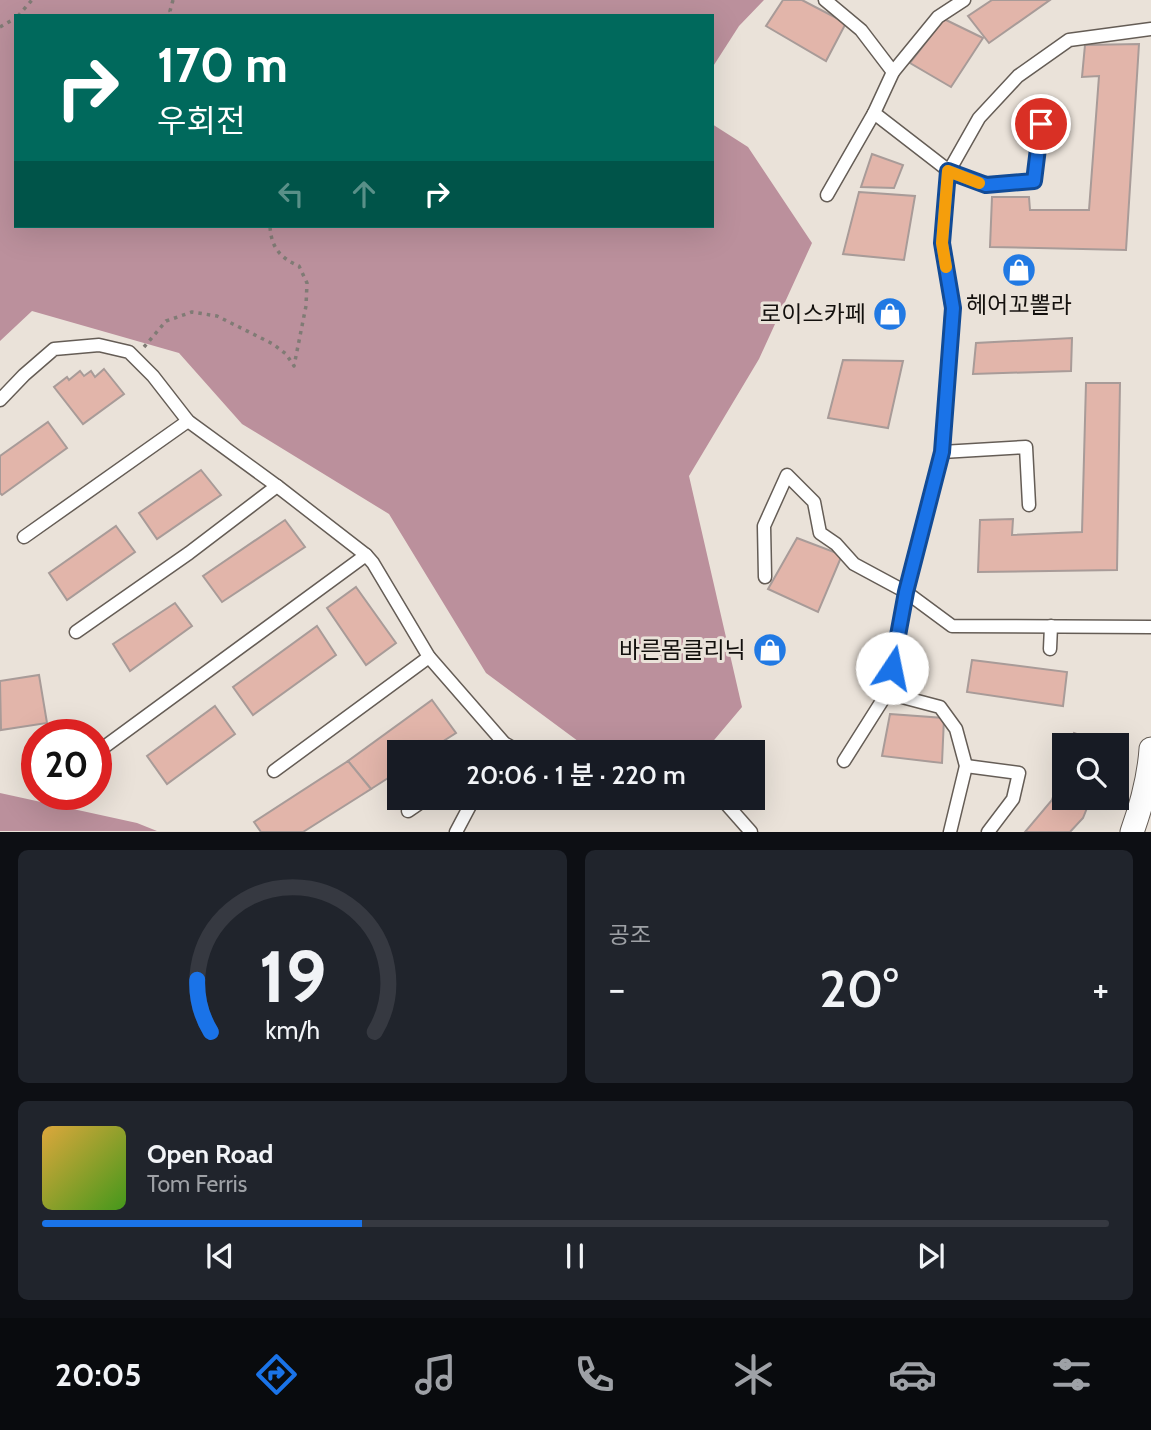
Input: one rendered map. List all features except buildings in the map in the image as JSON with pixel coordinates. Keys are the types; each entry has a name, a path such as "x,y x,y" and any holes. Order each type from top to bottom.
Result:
{"street":[{"path":"1132,831 1149,773 1151,750"}],"lane":[{"path":"825,0 861,30 893,72"},
{"path":"827,195 874,113 893,72 938,17 964,0"},
{"path":"844,761 887,693 906,592 942,452 953,308 942,243 948,171 979,118 1018,76 1069,40 1151,29"},
{"path":"874,113 948,171 986,185 1034,181 1041,124"},
{"path":"0,400 54,349 99,345 128,352 153,376 188,421 366,555 429,657 495,740"},
{"path":"24,537 188,421"},
{"path":"942,452 1026,447 1028,505"},
{"path":"765,577 764,526 787,475 814,502 820,533 836,544 854,564 906,592 952,626 1151,627"},
{"path":"76,632 190,553 277,486"},
{"path":"112,740 366,555"},
{"path":"1050,649 1051,626"},
{"path":"274,771 429,657"},
{"path":"887,693 940,707 956,729 966,766 950,831"},
{"path":"966,766 1019,773 1013,799 988,831"},
{"path":"456,831 467,810"},
{"path":"732,810 751,831"}],"path":[{"path":"20,14 32,0"},
{"path":"135,359 166,321 192,312 217,316 273,344 286,354 294,366 306,306 307,283 299,266 286,260 275,248 270,228"}],"shaded area":[{"path":"0,0 764,0 739,26 714,65 714,14 14,14 14,228 714,228 714,125 748,147 812,243 759,359 689,476 742,707 714,740 577,740 486,673 389,514 242,424 179,353 32,311 0,341"},
{"path":"0,793 21,798 21,810 78,810 137,823 157,831 0,831"}],"slow traffic":[{"path":"946,267 942,243 948,171 979,183"}],"place":[{"name":"헤어꼬뽈라","path":"1019,270"},
{"name":"로이스카페","path":"890,314"},
{"name":"바른몸클리닉","path":"770,650"}],"route":[{"path":"892,668 906,592 942,452 953,308 942,243 948,171 986,185 1034,181 1041,124"}]}
